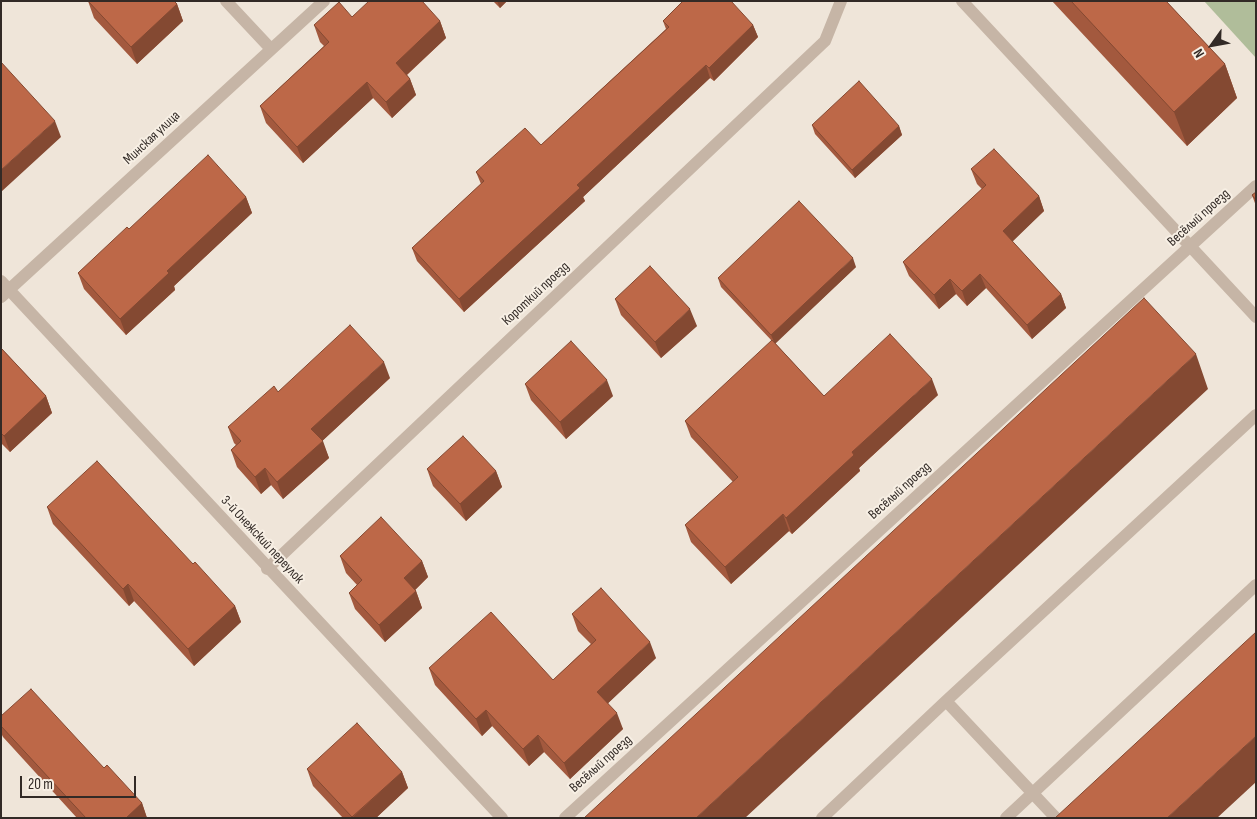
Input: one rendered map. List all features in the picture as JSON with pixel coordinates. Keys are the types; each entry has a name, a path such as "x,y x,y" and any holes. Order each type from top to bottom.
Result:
{"street":[{"path":"226,1 271,50"},
{"name":"Минская улица","path":"4,290 324,1"},
{"name":"Короткий проезд","path":"268,568 825,41 841,1"},
{"path":"962,1 1256,317"},
{"name":"Весёлый проезд","path":"565,818 1256,186"},
{"name":"3-й Онежский переулок","path":"4,290 502,818"},
{"path":"822,818 1256,415"},
{"path":"1006,818 1256,585"},
{"path":"946,701 1056,818"}],"green space":[{"path":"1204,1 1256,1 1256,58"}],"building":[{"path":"88,1 174,1 177,4 131,47"},
{"path":"369,1 422,1 440,21 396,63 410,79 386,102 367,82 297,147 260,106 329,42 314,25 339,2 352,17"},
{"path":"683,1 731,1 753,25 709,68 706,65 577,185 580,188 459,299 412,248 484,181 476,172 525,128 541,145 669,27 663,21"},
{"path":"1071,1 1166,1 1225,64 1174,112"},
{"path":"1,62 55,121 1,170"},
{"path":"859,81 899,126 852,170 812,125"},
{"path":"994,149 1039,196 1003,231 1061,294 1027,325 980,274 962,291 950,279 934,295 903,262 986,185 971,169"},
{"path":"208,155 246,197 167,271 169,273 120,319 78,273 127,227 129,229"},
{"path":"1256,192 1256,200 1252,195"},
{"path":"799,201 853,258 771,335 718,278"},
{"path":"650,266 690,309 655,342 615,299"},
{"path":"1144,298 1196,354 696,818 584,818"},
{"path":"350,325 384,362 311,429 323,441 277,482 265,468 255,477 231,450 241,441 228,427 274,386 278,392"},
{"path":"890,334 932,379 852,452 854,455 786,518 783,514 725,567 685,525 738,477 685,421 772,340 824,396"},
{"path":"571,341 607,380 560,422 525,384"},
{"path":"1,348 46,396 4,436 1,433"},
{"path":"463,436 496,471 460,504 427,469"},
{"path":"97,461 235,606 188,649 128,584 123,589 47,507"},
{"path":"381,517 422,561 404,578 416,591 379,625 349,593 362,580 340,556"},
{"path":"601,588 650,642 597,692 617,713 564,763 538,735 523,749 486,710 476,719 429,668 491,612 553,680 596,640 572,614"},
{"path":"1256,632 1256,736 1167,818 1055,818"},
{"path":"31,689 104,768 107,765 142,803 126,818 86,818 1,726 1,716"},
{"path":"357,723 402,772 352,817 307,769"}]}
